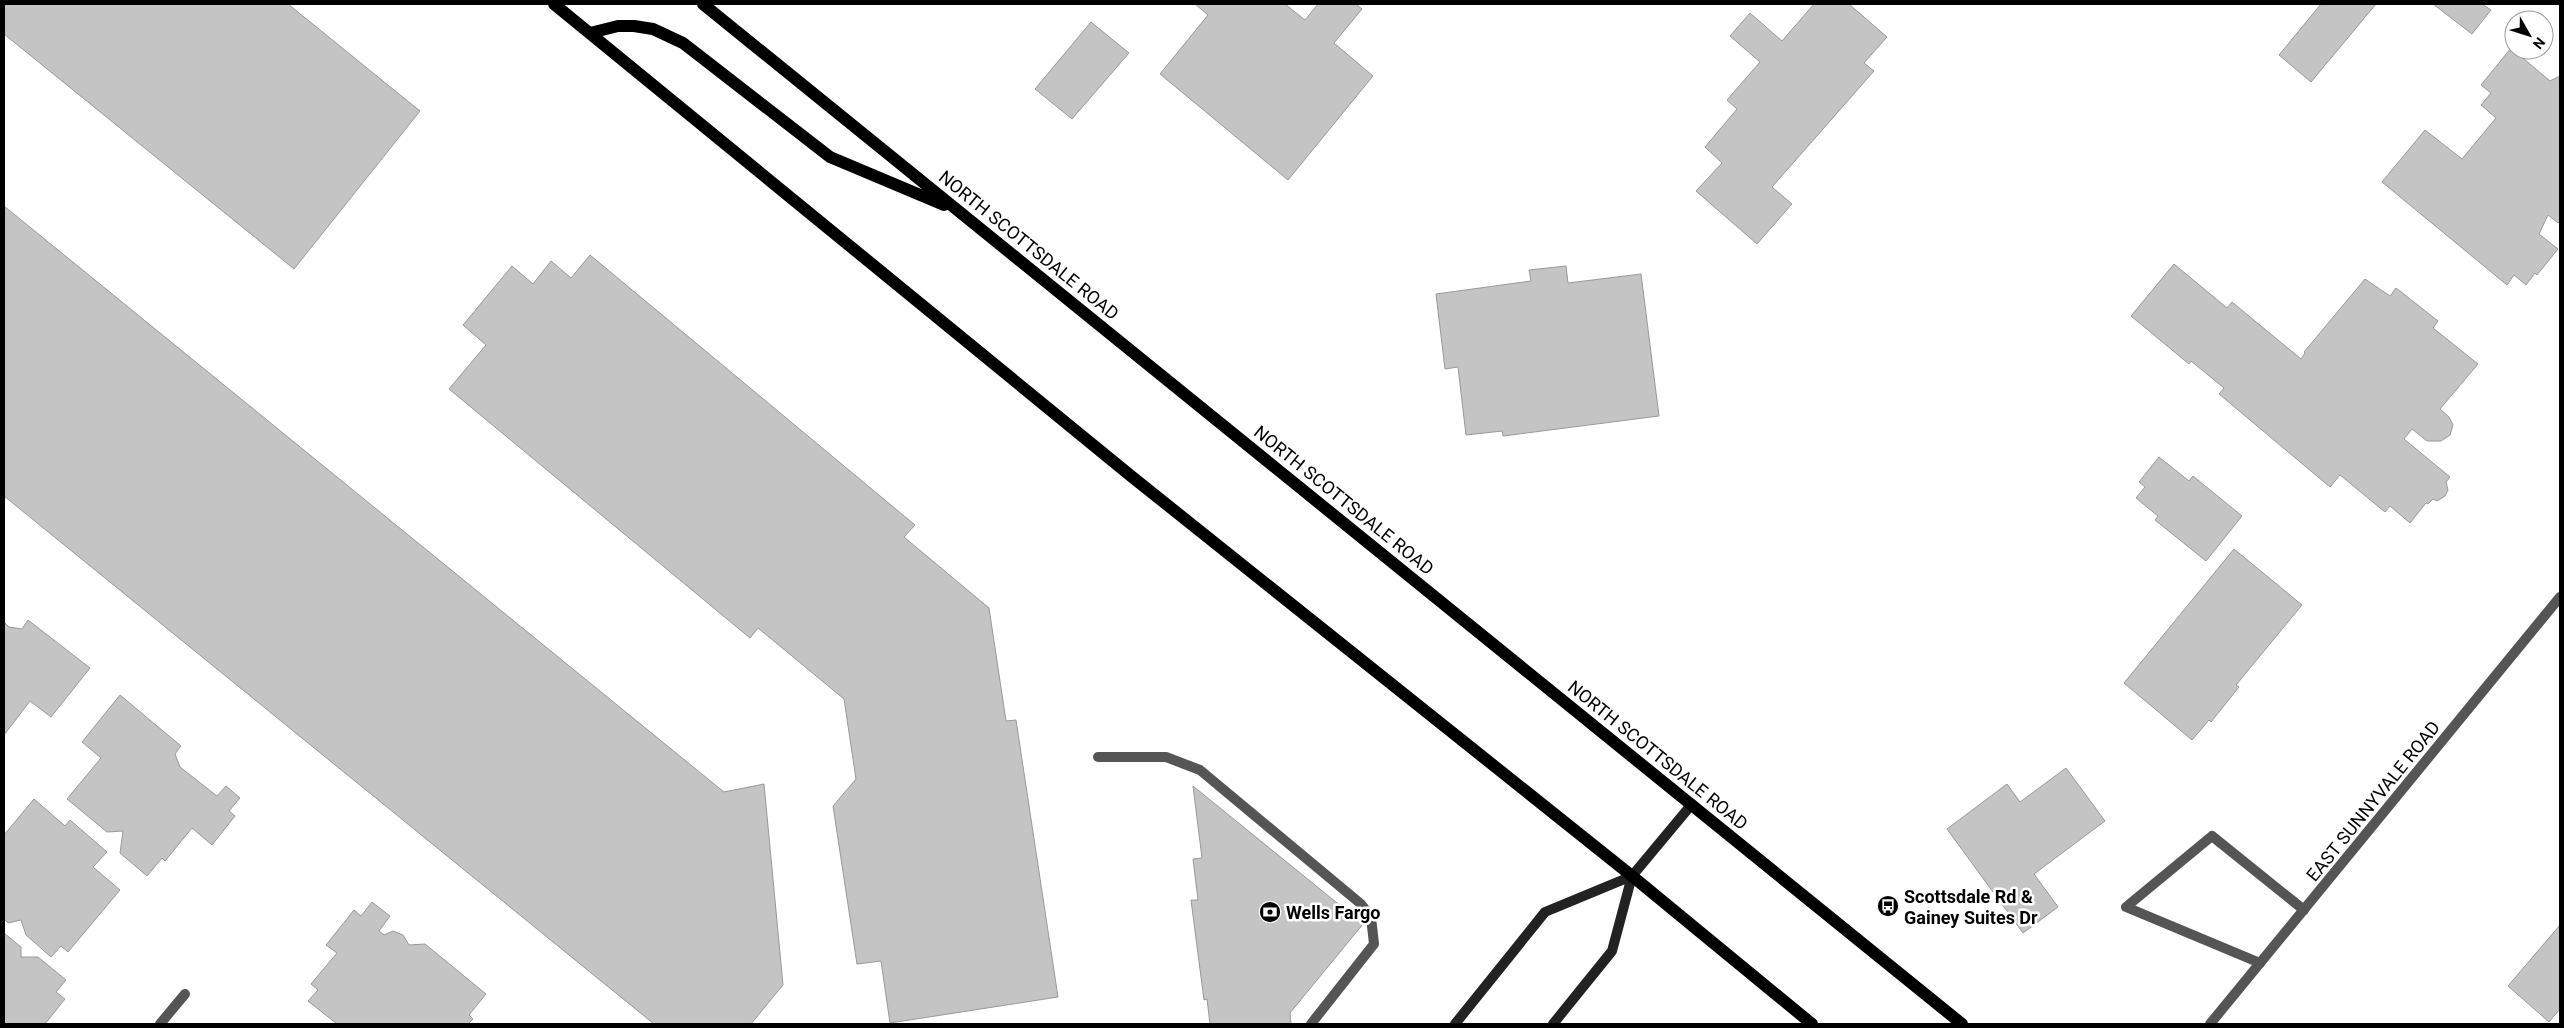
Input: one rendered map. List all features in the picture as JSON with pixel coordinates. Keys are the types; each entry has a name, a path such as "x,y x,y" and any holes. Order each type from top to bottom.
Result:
{"main road":[{"path":"554,4 1182,517 1632,876 1812,1024"},
{"name":"NORTH SCOTTSDALE ROAD","path":"703,4 1962,1024"},
{"path":"590,33 618,26 634,26 653,29 683,43 830,157 958,211"}],"street":[{"name":"EAST SUNNYVALE ROAD","path":"2210,1024 2560,597"},
{"path":"1098,757 1166,757 1200,770 1361,904 1371,917 1374,944 1310,1024"},
{"path":"1553,1024 1612,951 1632,876 1692,804"},
{"path":"2260,963 2126,907 2212,836 2304,910"},
{"path":"1455,1024 1545,912 1632,876"},
{"path":"160,1024 185,994"}],"building":[{"path":"4,4 288,4 420,111 294,269 4,34"},
{"path":"1195,4 1285,4 1305,20 1318,4 1356,4 1362,9 1334,43 1373,76 1288,180 1160,74 1208,15"},
{"path":"1814,4 1849,4 1887,37 1864,63 1874,71 1772,187 1792,204 1757,244 1696,191 1722,163 1705,147 1737,109 1727,100 1760,62 1730,36 1750,13 1782,41"},
{"path":"2321,4 2376,4 2311,82 2279,55"},
{"path":"2433,4 2482,4 2491,10 2472,34"},
{"path":"1091,22 1129,53 1072,119 1035,89"},
{"path":"2504,57 2504,60 2525,60 2550,81 2560,76 2560,221 2558,223 2548,215 2539,234 2558,249 2537,275 2535,273 2526,285 2514,275 2507,285 2382,182 2425,130 2462,159 2496,118 2481,105 2491,93 2481,85"},
{"path":"4,206 724,792 764,784 783,985 751,1024 654,1024 4,496"},
{"path":"590,255 915,525 904,537 989,608 1006,721 1016,720 1058,997 890,1023 881,961 857,964 833,806 856,779 844,699 758,628 750,638 449,389 486,345 463,325 512,266 533,284 551,261 571,278"},
{"path":"2174,264 2227,308 2232,302 2301,359 2304,352 2365,279 2390,296 2396,288 2438,321 2433,328 2478,364 2440,409 2449,417 2453,425 2450,435 2441,441 2427,441 2412,429 2404,439 2450,477 2446,482 2448,490 2445,496 2437,501 2433,499 2428,504 2426,503 2410,523 2390,506 2385,512 2340,475 2330,487 2219,394 2224,388 2191,361 2189,364 2131,316"},
{"path":"1566,266 1568,283 1641,274 1659,416 1503,436 1502,431 1466,435 1458,367 1445,369 1436,294 1531,281 1529,270"},
{"path":"2159,457 2189,481 2193,476 2242,516 2206,561 2155,520 2158,516 2136,498 2145,487 2139,482"},
{"path":"2234,549 2302,605 2236,685 2239,687 2211,722 2209,720 2192,740 2124,683"},
{"path":"28,620 90,668 51,717 30,701 4,735 4,622 9,627 22,629"},
{"path":"120,695 181,746 175,754 180,767 217,796 226,786 240,798 229,811 235,816 212,845 192,828 165,861 162,858 147,876 120,853 123,831 107,832 67,799 101,758 82,742"},
{"path":"2066,768 2105,821 2034,874 2058,907 2023,933 1947,829 2007,784 2020,802"},
{"name":"Wells Fargo","path":"1193,786 1363,924 1290,1013 1291,1024 1210,1024 1207,999 1204,1000 1191,900 1198,900 1193,859 1202,858"},
{"path":"34,799 65,826 70,820 107,852 93,867 120,890 68,952 61,946 51,957 26,935 21,920 8,923 4,919 4,835"},
{"path":"372,902 390,916 379,931 384,935 393,931 403,935 409,945 425,944 486,994 469,1015 473,1019 468,1024 337,1024 308,1001 318,990 311,984 337,953 326,945 354,910 361,916"},
{"path":"2560,925 2560,1009 2549,1022 2508,986"},
{"path":"4,933 21,947 21,957 38,957 66,980 56,992 65,999 45,1024 4,1024"}],"place":[{"name":"Scottsdale Rd & Gainey Suites Dr","path":"1888,906"},
{"name":"Wells Fargo","path":"1270,912"}]}
